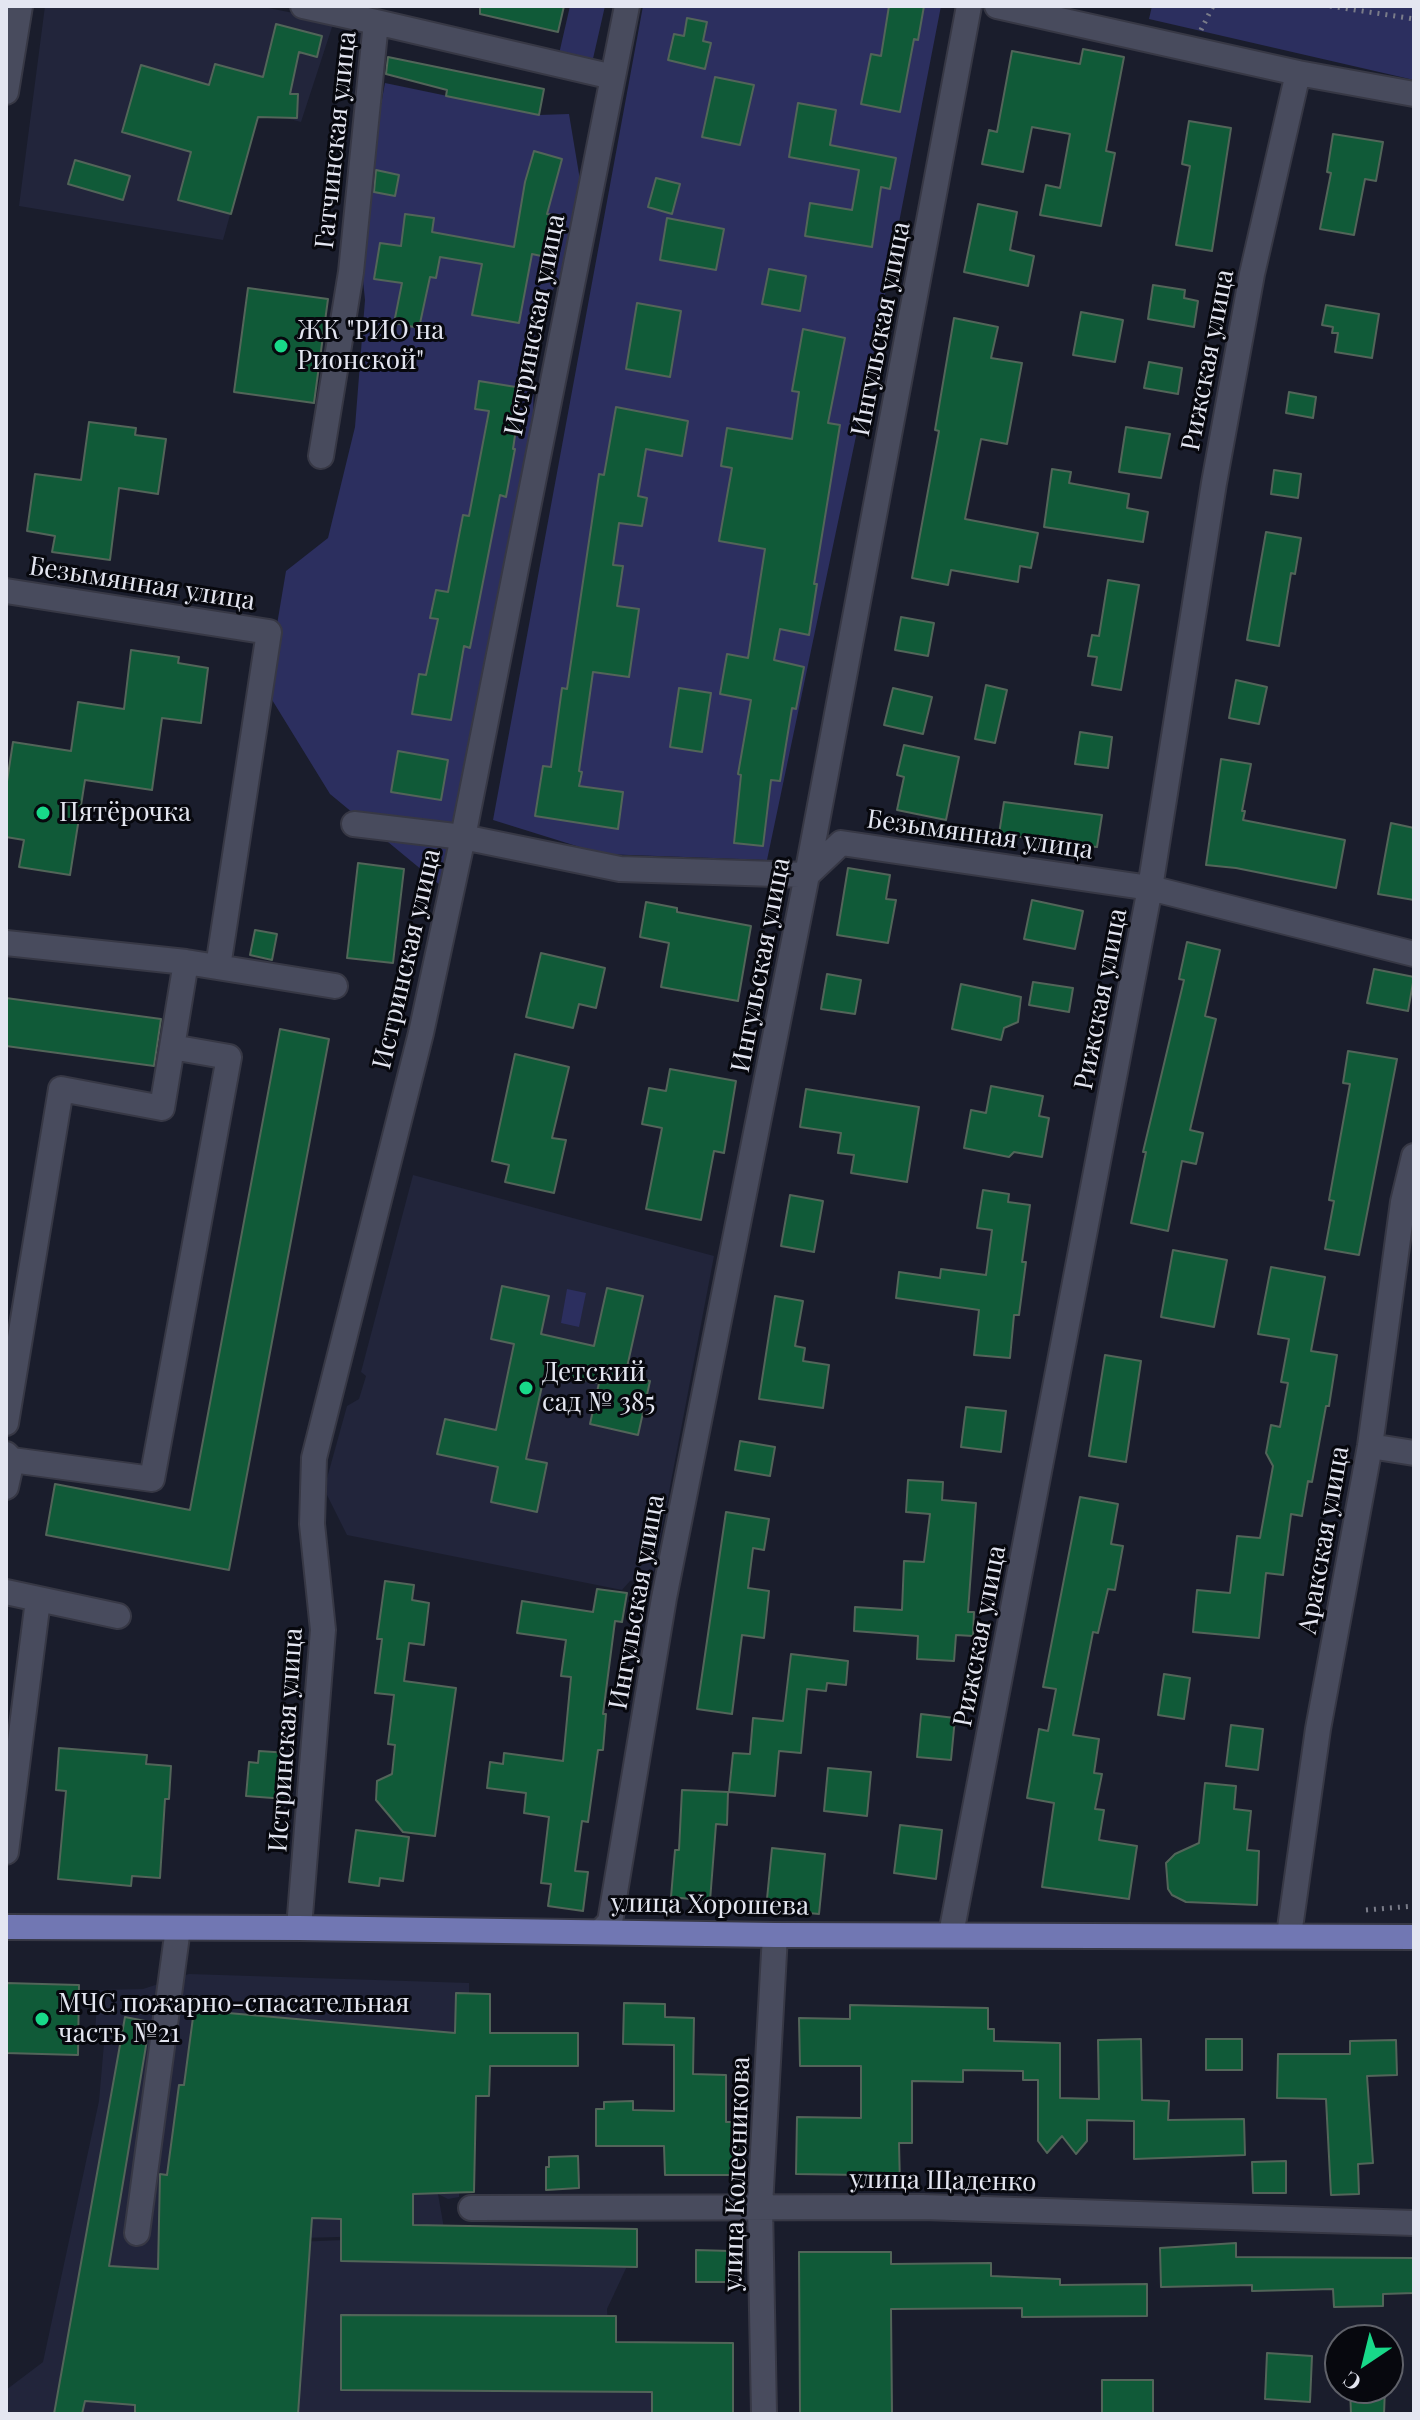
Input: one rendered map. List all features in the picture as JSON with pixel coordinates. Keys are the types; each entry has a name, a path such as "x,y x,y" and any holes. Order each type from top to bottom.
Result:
{"main road":[{"name":"улица Хорошева","path":"6,1927 775,1935 1414,1937"}],"street":[{"path":"6,92 20,6"},
{"path":"303,6 376,22"},
{"name":"Истринская улица","path":"299,1928 323,1630 312,1524 314,1458 421,1033 463,837 627,6"},
{"name":"Ингульская улица","path":"600,1932 610,1922 664,1598 807,875 969,6"},
{"path":"997,6 1298,73 1414,94"},
{"name":"Гатчинская улица","path":"321,456 351,272 376,22 613,77"},
{"name":"Рижская улица","path":"951,1934 1150,888 1219,453 1252,274 1298,73"},
{"name":"Безымянная улица","path":"6,591 269,632 218,967"},
{"path":"354,824 463,837 620,869 807,875"},
{"name":"Безымянная улица","path":"807,875 841,843 1150,888 1414,954"},
{"path":"6,943 186,962 335,986"},
{"path":"6,1423 61,1089 162,1108 186,962"},
{"path":"6,1487 9,1457 152,1479 229,1057 172,1047"},
{"name":"Аракская улица","path":"1289,1935 1318,1729 1370,1446 1403,1202 1414,1156"},
{"path":"1370,1446 1414,1453"},
{"path":"6,1592 118,1616"},
{"path":"6,1852 38,1600"},
{"path":"137,2233 178,1928"},
{"name":"улица Колесникова","path":"764,2414 760,2206 775,1935"},
{"name":"улица Щаденко","path":"471,2208 923,2207 1414,2223"}],"path":[{"path":"1200,31 1213,6"},
{"path":"1330,6 1414,19"}],"shaded area":[{"path":"45,6 258,6 334,21 301,122 259,111 223,240 19,206"},
{"path":"570,6 605,6 592,63 559,54"},
{"path":"643,6 941,6 876,341 767,860 602,854 493,820"},
{"path":"1152,6 1414,6 1414,80 1149,19"},
{"path":"385,83 539,115 569,114 580,180 559,281 535,315 533,420 440,885 330,794 266,690 286,571 328,538 355,427 365,300 358,230"},
{"name":"Детский сад № 385","path":"413,1175 714,1256 653,1576 630,1581 622,1590 347,1535 324,1489 347,1406 359,1399 366,1376 361,1372"},
{"path":"567,1289 586,1293 579,1327 561,1323"},
{"path":"189,1974 469,1983 469,2092 460,2093 459,2197 448,2199 438,2194 445,2234 267,2239 265,2414 6,2414 6,2390 43,2362 99,2101 105,2032 95,2032 98,1990 143,1989"},
{"path":"447,2236 628,2264 607,2309 609,2341 718,2346 718,2414 267,2414 269,2243"}],"building":[{"path":"480,6 564,6 558,32 480,14"},
{"path":"889,6 924,6 918,40 914,39 900,112 861,104 871,54 881,56"},
{"path":"687,18 707,22 703,41 711,43 705,69 668,60 674,34 684,36"},
{"path":"276,24 322,36 317,57 299,52 290,94 298,94 297,118 258,117 231,214 178,200 191,152 122,132 141,65 209,85 215,64 263,77"},
{"path":"1083,49 1124,57 1106,151 1115,153 1101,226 1040,215 1046,185 1060,188 1070,134 1032,127 1023,172 982,164 989,130 997,132 1012,51 1080,64"},
{"path":"388,57 544,89 539,115 446,96 447,90 386,74"},
{"path":"715,77 754,85 740,145 702,137"},
{"path":"798,103 836,110 830,145 896,158 890,189 881,187 872,247 805,236 810,203 852,210 859,170 789,157"},
{"path":"1189,121 1231,128 1212,251 1176,245 1190,166 1182,164"},
{"path":"1333,134 1383,142 1376,181 1365,179 1354,235 1320,229 1331,173 1327,172"},
{"path":"534,151 562,159 547,214 553,215 546,257 532,254 519,323 472,315 482,264 440,257 436,278 430,277 419,328 394,323 402,283 374,279 380,243 401,246 405,214 434,218 432,232 514,247 525,182"},
{"path":"75,160 130,176 123,200 68,184"},
{"path":"376,170 399,175 395,196 374,192"},
{"path":"656,178 680,184 672,214 648,207"},
{"path":"978,204 1017,212 1010,250 1034,256 1028,286 964,272"},
{"path":"667,218 724,229 716,270 660,260"},
{"path":"769,269 806,276 800,311 762,304"},
{"path":"1153,285 1185,290 1184,298 1198,301 1194,327 1148,319"},
{"name":"ЖК \"РИО на Рионской\"","path":"248,288 328,299 314,403 234,392"},
{"path":"637,303 681,311 670,377 626,369"},
{"path":"1326,305 1379,314 1372,358 1335,352 1338,333 1332,333 1333,327 1322,325"},
{"path":"1081,312 1123,320 1115,362 1073,355"},
{"path":"954,318 998,327 991,358 1022,363 1007,444 981,439 965,519 1038,533 1031,568 1020,566 1018,582 951,570 948,585 912,578 939,431 935,430"},
{"path":"803,329 845,338 828,423 840,425 814,584 817,584 809,635 780,629 774,660 804,667 796,709 792,708 780,781 771,780 763,846 734,843 741,775 738,774 751,700 720,694 727,654 748,658 765,549 719,541 732,468 721,466 727,428 792,439 799,392 792,391"},
{"path":"1149,362 1182,368 1178,394 1144,388"},
{"path":"479,381 522,388 506,497 500,495 470,648 464,646 451,720 412,714 419,674 426,675 438,619 430,618 436,590 448,592 463,515 469,516 489,411 475,409"},
{"path":"1289,392 1316,397 1313,418 1286,413"},
{"path":"616,407 688,421 682,456 646,449 638,496 647,498 642,526 619,523 613,565 623,566 617,606 639,609 629,677 593,672 579,786 623,792 618,829 535,816 543,766 551,767 562,688 567,689 599,474 604,475"},
{"path":"89,422 136,428 135,435 166,439 158,494 119,488 110,560 52,552 55,536 27,531 35,474 81,480"},
{"path":"1126,427 1170,434 1161,478 1119,472"},
{"path":"1052,469 1071,472 1069,483 1129,494 1127,508 1148,512 1143,542 1044,527"},
{"path":"1274,470 1301,474 1298,498 1271,494"},
{"path":"1266,532 1301,538 1295,574 1291,573 1279,646 1247,640"},
{"path":"1108,580 1139,585 1121,690 1092,685 1097,657 1088,656 1092,635 1099,636"},
{"path":"901,617 934,623 928,656 895,650"},
{"path":"131,650 179,657 178,663 208,668 201,723 162,718 152,790 85,780 70,875 19,867 24,840 6,837 6,788 13,742 71,751 78,702 124,709"},
{"path":"1236,680 1267,687 1259,724 1229,718"},
{"path":"986,685 1007,690 995,743 975,739"},
{"path":"679,688 711,693 702,752 670,747"},
{"path":"893,688 932,697 923,734 884,725"},
{"path":"1080,732 1112,737 1108,768 1075,764"},
{"path":"904,745 959,757 946,820 897,810 904,777 897,775"},
{"path":"398,751 448,760 441,800 391,792"},
{"path":"1221,759 1251,764 1243,820 1345,840 1336,888 1206,865"},
{"path":"1004,802 1102,815 1097,847 1047,842 1046,849 1027,846 1028,838 999,834"},
{"path":"1391,823 1414,828 1414,900 1378,894"},
{"path":"358,863 404,869 393,963 347,958"},
{"path":"848,868 890,875 886,899 896,900 888,943 837,935"},
{"path":"1032,900 1083,911 1075,949 1024,939"},
{"path":"646,902 677,908 677,912 751,926 738,1001 661,987 669,943 640,937"},
{"path":"255,930 277,934 272,960 250,955"},
{"path":"1187,942 1220,950 1205,1016 1216,1019 1190,1130 1203,1133 1196,1164 1182,1161 1168,1231 1131,1223 1146,1152 1143,1152 1184,980 1179,979"},
{"path":"541,953 605,968 596,1008 579,1004 573,1028 526,1017"},
{"path":"1374,969 1414,977 1408,1011 1367,1003"},
{"path":"827,974 861,980 855,1014 821,1009"},
{"path":"1033,982 1073,988 1069,1012 1029,1005"},
{"path":"961,984 1021,997 1018,1022 1004,1028 1001,1040 952,1029"},
{"path":"6,998 161,1019 154,1066 6,1046"},
{"path":"280,1029 329,1039 229,1570 46,1535 55,1484 190,1510"},
{"path":"1348,1051 1397,1059 1359,1255 1325,1249 1334,1201 1329,1200 1350,1084 1343,1083"},
{"path":"515,1054 569,1067 552,1138 566,1140 554,1193 505,1182 509,1165 492,1161"},
{"path":"670,1069 736,1081 724,1153 714,1151 701,1220 646,1209 662,1128 642,1124 649,1088 666,1091"},
{"path":"991,1086 1043,1096 1039,1116 1049,1118 1042,1157 1014,1152 1009,1157 964,1148 971,1110 986,1113"},
{"path":"806,1089 919,1107 907,1182 851,1173 854,1155 838,1153 841,1133 800,1127"},
{"path":"983,1190 1009,1194 1008,1202 1030,1205 1022,1262 1026,1262 1019,1315 1014,1315 1010,1358 974,1355 979,1310 896,1298 899,1272 940,1278 941,1269 986,1275 992,1230 977,1228"},
{"path":"790,1195 823,1201 814,1252 781,1246"},
{"path":"1173,1250 1227,1260 1214,1327 1161,1317"},
{"path":"1271,1267 1325,1277 1311,1351 1337,1355 1329,1406 1326,1406 1312,1482 1308,1481 1302,1516 1291,1514 1283,1575 1266,1573 1259,1638 1193,1632 1197,1590 1230,1593 1237,1536 1260,1538 1273,1466 1266,1453 1271,1425 1280,1427 1288,1383 1281,1382 1289,1339 1258,1334"},
{"path":"502,1286 549,1296 541,1334 594,1346 607,1288 643,1296 625,1376 650,1381 638,1435 590,1424 599,1383 545,1372 526,1459 547,1463 537,1512 491,1502 498,1467 437,1454 445,1419 496,1430 514,1344 491,1339"},
{"path":"775,1296 803,1301 795,1346 805,1348 803,1361 829,1365 823,1408 759,1399"},
{"path":"1105,1355 1141,1361 1126,1462 1089,1456"},
{"path":"966,1407 1006,1411 1001,1452 961,1447"},
{"path":"740,1441 775,1447 770,1476 735,1470"},
{"path":"908,1480 943,1482 942,1500 976,1503 968,1612 974,1612 973,1636 956,1635 954,1661 917,1659 918,1636 854,1631 855,1607 902,1610 904,1561 924,1562 930,1514 906,1512"},
{"path":"1080,1497 1118,1504 1111,1544 1123,1546 1115,1590 1108,1589 1098,1633 1093,1632 1073,1735 1099,1739 1094,1773 1102,1774 1095,1809 1104,1810 1099,1840 1137,1846 1129,1899 1042,1887 1054,1803 1027,1798 1039,1729 1048,1731 1056,1689 1043,1687"},
{"path":"726,1512 769,1519 764,1550 753,1548 748,1588 769,1591 764,1638 742,1635 732,1714 697,1709"},
{"path":"385,1581 414,1585 412,1600 429,1603 424,1645 409,1643 404,1681 456,1688 435,1836 403,1832 376,1800 377,1781 392,1774 395,1745 388,1744 394,1695 375,1693 382,1639 377,1639"},
{"path":"597,1589 627,1593 622,1622 615,1621 603,1714 606,1714 603,1750 598,1750 588,1822 582,1821 575,1871 588,1872 583,1911 548,1906 551,1884 541,1883 549,1817 524,1813 526,1793 487,1788 490,1762 503,1764 504,1753 563,1761 571,1677 561,1676 566,1640 517,1633 522,1601 593,1612"},
{"path":"791,1654 848,1661 846,1685 827,1683 826,1691 807,1689 801,1753 779,1751 775,1796 729,1792 733,1753 750,1754 753,1718 783,1721"},
{"path":"1164,1674 1190,1678 1184,1719 1158,1715"},
{"path":"921,1714 955,1718 951,1760 917,1757"},
{"path":"1231,1725 1263,1729 1258,1770 1226,1766"},
{"path":"59,1748 147,1755 146,1764 171,1766 169,1799 165,1799 160,1878 132,1876 131,1886 58,1879 66,1791 56,1790"},
{"path":"259,1751 289,1753 286,1799 246,1796 249,1762 258,1763"},
{"path":"828,1768 871,1772 867,1816 824,1811"},
{"path":"1205,1783 1236,1786 1234,1809 1251,1811 1247,1850 1259,1851 1257,1905 1186,1902 1172,1895 1168,1889 1166,1863 1175,1854 1199,1843"},
{"path":"682,1790 728,1792 727,1825 716,1824 710,1901 671,1897 675,1850 679,1850"},
{"path":"900,1825 942,1830 936,1879 894,1873"},
{"path":"356,1830 409,1837 403,1881 380,1878 379,1886 349,1882"},
{"path":"772,1848 825,1854 819,1914 766,1909"},
{"name":"МЧС пожарно-спасательная часть №21","path":"6,1983 79,1985 78,2055 6,2053"},
{"path":"456,1993 490,1994 490,2033 578,2033 578,2066 490,2066 489,2096 476,2096 474,2192 413,2194 413,2225 637,2229 637,2267 341,2261 341,2219 312,2218 298,2414 135,2414 135,2405 85,2401 82,2414 54,2414 125,2017 150,2022 109,2266 158,2269 160,2174 167,2175 179,2085 184,2085 194,2010 455,2033"},
{"path":"624,2003 665,2004 665,2017 694,2018 693,2074 726,2075 726,2122 739,2122 740,2175 665,2175 664,2146 596,2146 596,2109 604,2109 604,2102 633,2101 633,2110 674,2111 674,2045 623,2044"},
{"path":"850,2005 988,2008 988,2029 994,2029 994,2041 1060,2043 1060,2098 1099,2099 1098,2040 1141,2039 1142,2100 1169,2101 1168,2120 1244,2119 1245,2155 1134,2159 1134,2121 1087,2120 1087,2141 1076,2154 1062,2136 1047,2153 1038,2141 1038,2080 1023,2080 1023,2071 963,2070 963,2082 912,2081 912,2143 899,2143 900,2186 861,2186 861,2175 796,2174 797,2117 861,2118 861,2066 800,2066 799,2018 850,2019"},
{"path":"1206,2039 1242,2039 1242,2070 1206,2070"},
{"path":"1396,2040 1397,2075 1367,2076 1373,2163 1358,2164 1359,2194 1331,2195 1326,2099 1277,2098 1278,2054 1350,2054 1350,2041"},
{"path":"578,2156 579,2188 546,2190 549,2157"},
{"path":"1286,2161 1286,2193 1253,2193 1252,2162"},
{"path":"1236,2243 1236,2257 1414,2258 1414,2293 1383,2294 1383,2306 1334,2307 1333,2289 1252,2291 1252,2285 1161,2287 1160,2248"},
{"path":"696,2250 731,2251 730,2282 696,2282"},
{"path":"799,2252 891,2252 891,2264 991,2263 991,2276 1060,2279 1060,2285 1147,2284 1147,2316 1022,2317 1022,2308 891,2309 892,2414 800,2414"},
{"path":"341,2315 616,2316 616,2342 733,2343 733,2414 652,2414 652,2392 341,2390"},
{"path":"1267,2353 1312,2356 1310,2402 1265,2399"},
{"path":"1102,2380 1153,2380 1153,2414 1102,2414"},
{"path":"1351,2404 1384,2404 1384,2414 1351,2414"}],"place":[{"name":"ЖК \"РИО на Рионской\"","path":"281,346"},
{"name":"Пятёрочка","path":"43,813"},
{"name":"Детский сад № 385","path":"526,1388"},
{"name":"МЧС пожарно-спасательная часть №21","path":"42,2019"}]}
